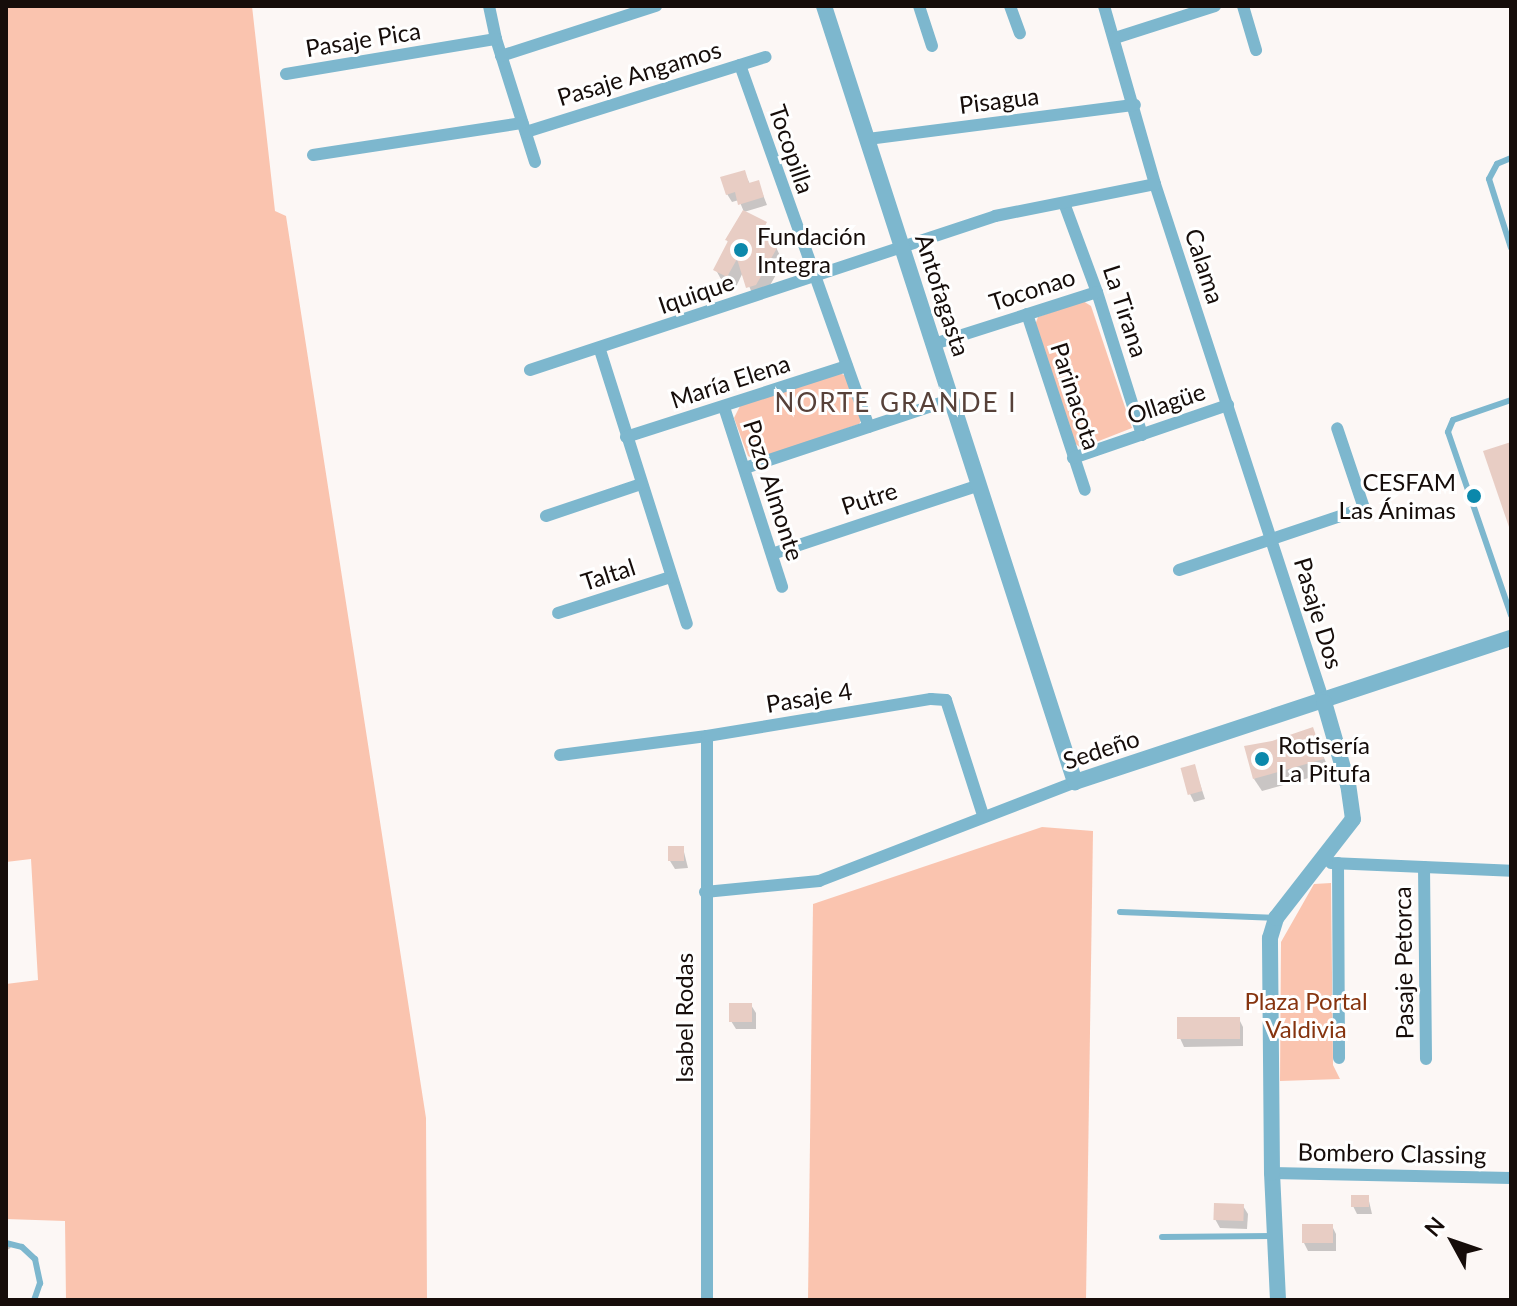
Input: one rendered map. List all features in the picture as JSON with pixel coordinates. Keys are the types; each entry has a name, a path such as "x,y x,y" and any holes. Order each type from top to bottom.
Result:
{"street":[{"path":"489,6 501,56 535,162"},
{"path":"501,56 656,6"},
{"name":"Antofagasta","path":"824,6 1075,782"},
{"path":"919,6 932,46"},
{"path":"1010,6 1020,33"},
{"name":"Calama","path":"1104,6 1135,105 1155,184 1272,537"},
{"path":"1115,38 1194,9 1215,6"},
{"path":"1243,6 1256,50"},
{"name":"Pasaje Pica","path":"286,74 496,39"},
{"name":"Pasaje Angamos","path":"313,155 524,127 766,57"},
{"name":"Tocopilla","path":"740,65 869,427"},
{"name":"Pisagua","path":"868,139 1135,105"},
{"name":"Iquique","path":"530,370 600,350 995,216 1155,184"},
{"name":"La Tirana","path":"1064,203 1097,292 1142,435"},
{"name":"Toconao","path":"934,344 1097,292"},
{"name":"Parinacota","path":"1027,314 1085,490"},
{"path":"600,350 687,624"},
{"name":"María Elena","path":"626,437 847,366"},
{"path":"745,468 952,399"},
{"name":"Ollagüe","path":"1073,458 1228,405"},
{"name":"Pozo Almonte","path":"724,407 782,587"},
{"path":"1179,570 1364,508 1337,428"},
{"path":"546,516 641,484"},
{"name":"Putre","path":"772,554 979,485"},
{"name":"Pasaje Dos","path":"1272,537 1324,702"},
{"name":"Taltal","path":"558,613 671,577"},
{"name":"Sedeño","path":"705,892 819,881 983,815 1075,782 1511,638"},
{"name":"Pasaje 4","path":"560,755 707,736 931,699 946,700 983,815"},
{"path":"1278,1300 1272,1173 1270,938 1276,918 1353,819 1348,785 1324,702"},
{"name":"Isabel Rodas","path":"707,736 707,1300"},
{"path":"1320,863 1511,871"},
{"path":"1338,863 1339,1058"},
{"name":"Pasaje Petorca","path":"1424,867 1426,1059"},
{"name":"Bombero Classing","path":"1272,1173 1511,1178"}],"lane":[{"path":"1511,158 1497,164 1489,179 1511,248"},
{"path":"1511,400 1453,420 1448,432 1511,615"},
{"path":"1120,912 1276,918"},
{"path":"1162,1237 1275,1236"},
{"path":"6,1243 22,1247 35,1259 40,1283 34,1300"}],"green space":[{"path":"6,6 252,6 275,211 286,216 426,1118 427,1300 66,1300 65,1221 6,1219 6,984 38,980 31,859 6,862"},
{"path":"1083,301 1091,306 1132,428 1081,448 1073,442 1035,325 1038,317"},
{"path":"840,373 848,377 862,419 859,424 756,460 748,456 734,418 740,406"},
{"path":"1042,827 1093,831 1086,1300 808,1300 813,904"},
{"name":"Plaza Portal Valdivia","path":"1331,883 1333,1065 1340,1079 1280,1081 1281,942 1314,884"}],"building":[{"path":"745,170 749,183 759,180 764,197 738,205 735,192 726,195 720,177"},
{"path":"743,210 767,222 762,231 774,238 777,248 756,285 746,288 737,259 727,277 713,270 728,241 725,240"},
{"path":"1511,442 1511,527 1509,527 1483,451"},
{"path":"1313,727 1324,759 1253,779 1244,746 1272,741"},
{"path":"1195,764 1202,791 1188,795 1181,768"},
{"path":"668,846 684,846 684,861 668,861"},
{"path":"729,1003 752,1003 752,1022 729,1022"},
{"path":"1177,1017 1240,1017 1240,1039 1177,1039"},
{"path":"1351,1195 1369,1195 1369,1207 1351,1207"},
{"path":"1214,1203 1244,1204 1243,1221 1213,1220"},
{"path":"1302,1224 1333,1224 1333,1243 1302,1243"}],"place":[{"name":"Fundación Integra","path":"741,250"},
{"name":"CESFAM Las Ánimas","path":"1474,496"},
{"name":"Rotisería La Pitufa","path":"1262,759"}],"district":[{"name":"NORTE GRANDE I","path":"896,403"}]}
